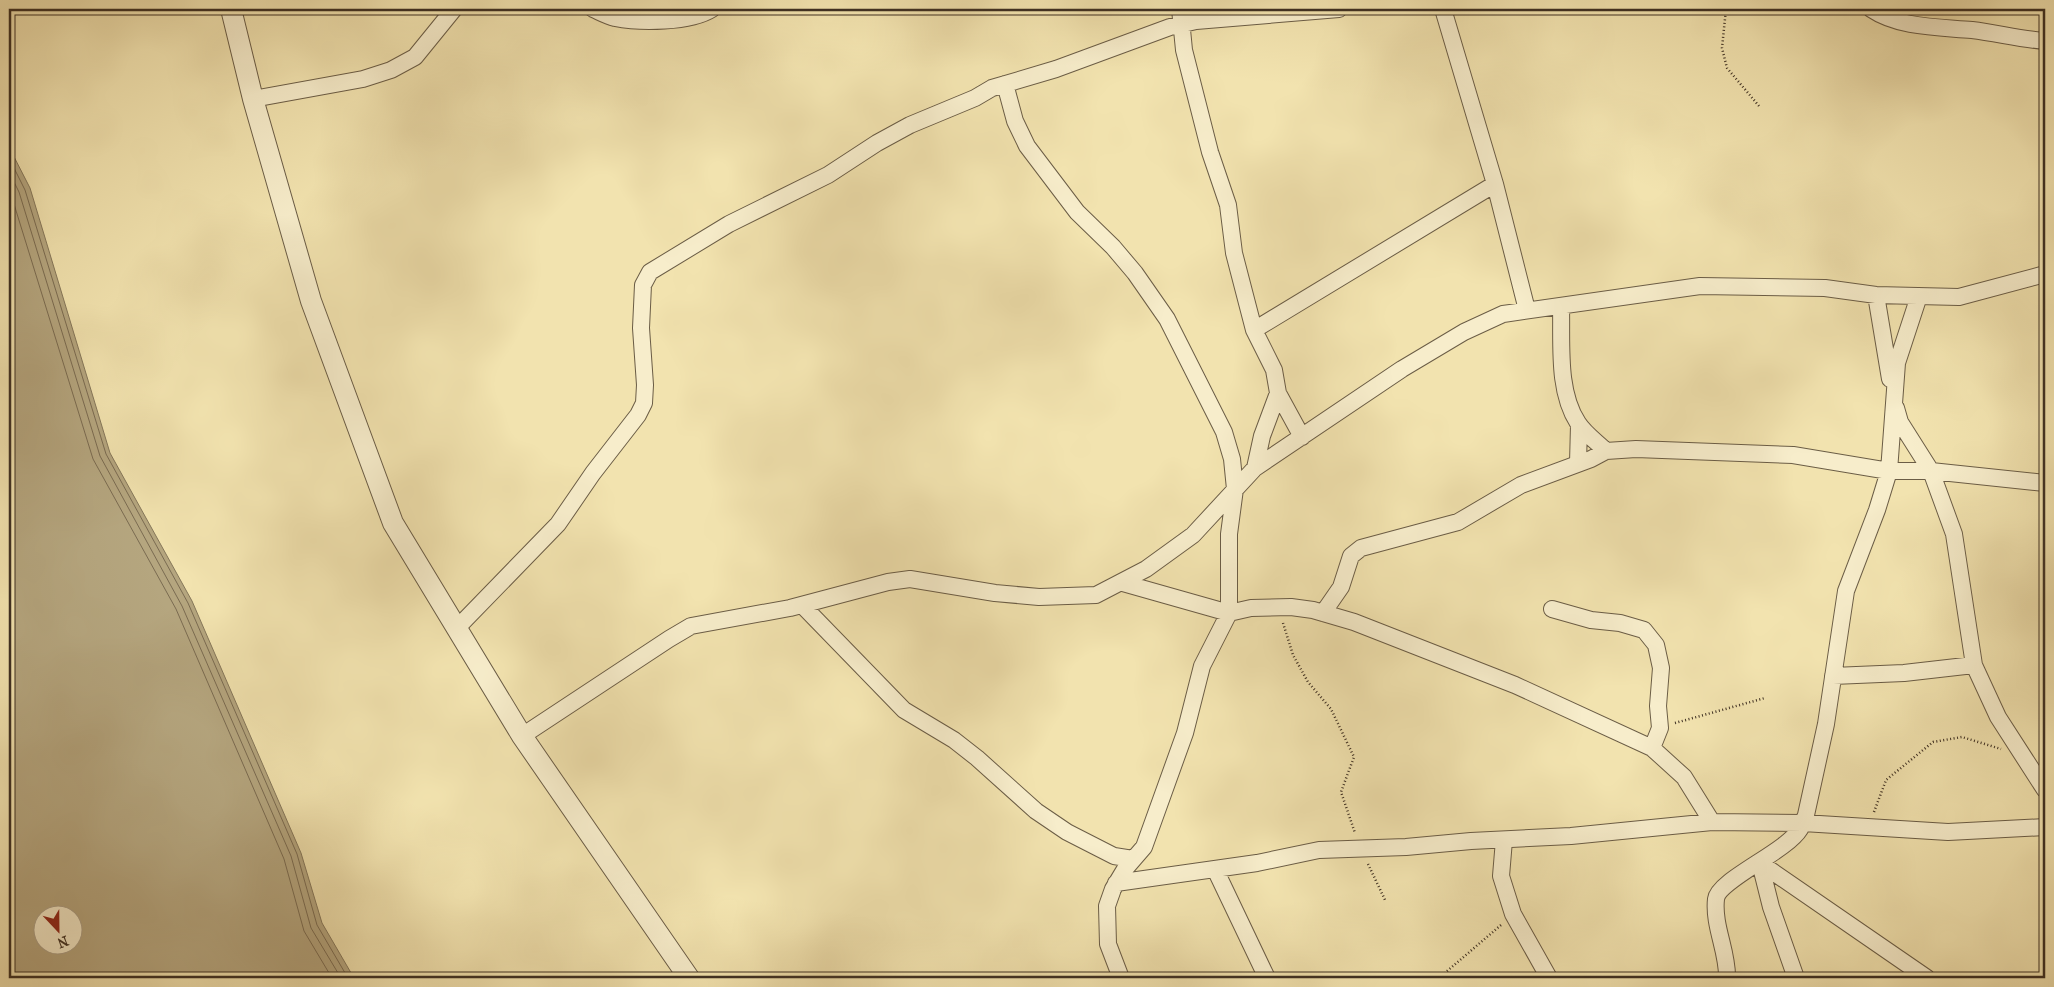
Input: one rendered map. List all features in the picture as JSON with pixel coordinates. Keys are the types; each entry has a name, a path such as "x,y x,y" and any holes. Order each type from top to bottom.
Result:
{"street":[{"path":"231,9 253,99 312,301 393,523 522,736 690,978"},
{"path":"253,99 363,79 391,70 416,58 454,9"},
{"path":"593,9 613,18 639,20 669,20 700,14 712,9"},
{"path":"457,628 558,524 593,473 638,415 644,403 645,385 641,328 643,285 650,272 730,224 828,175 902,129 975,98 992,88 1056,69 1182,16 1339,9"},
{"path":"1443,9 1495,184 1527,310"},
{"path":"1870,9 1880,15 1926,27 1974,30 2020,39 2045,40"},
{"path":"1182,16 1184,50 1210,152 1228,205 1234,253 1254,330 1274,370 1278,393 1302,437"},
{"path":"1005,84 1015,122 1027,146 1077,212 1113,247 1135,273 1167,319 1224,432 1232,459 1235,489 1229,534 1229,613 1202,666 1185,733 1174,766 1157,806 1144,847 1116,883 1107,906 1108,944 1121,978"},
{"path":"1254,330 1495,184"},
{"path":"522,736 691,626 802,605 888,582 910,579 994,593 1069,598 1096,595 1123,583 1193,535 1255,468 1402,369 1464,332 1504,314 1700,286 1825,288 1876,294 1959,296 2045,274"},
{"path":"1876,294 1893,397 1900,422 1931,471 1954,534 1974,665 1998,717 2045,790"},
{"path":"1727,978 1717,923 1716,899 1719,891 1743,872 1782,849 1803,823 1826,724 1846,591 1877,510 1889,471 1897,363 1919,296"},
{"path":"1561,306 1562,367 1569,406 1579,425 1606,451"},
{"path":"1255,468 1262,436 1278,393"},
{"path":"1578,463 1579,425"},
{"path":"1323,613 1341,587 1351,556 1361,548 1458,522 1521,485 1606,451 1636,449 1793,455 1889,471 1931,471 2045,483"},
{"path":"1123,583 1229,613 1251,608 1291,607 1323,613 1354,622 1515,685 1652,748 1684,777 1712,822"},
{"path":"802,605 904,710 954,740 999,776 1036,811 1066,832 1114,856 1133,860"},
{"path":"1552,609 1591,620 1620,623 1644,630 1656,644 1661,668 1658,706 1660,728 1652,748"},
{"path":"1833,676 1904,673 1974,665"},
{"path":"1116,883 1215,869 1319,850 1626,832 1712,822 1803,823 1948,832 2045,828"},
{"path":"1504,840 1501,876 1513,914 1549,978"},
{"path":"1760,863 1771,907 1796,978"},
{"path":"1760,863 1927,978"},
{"path":"1215,869 1267,978"}],"path":[{"path":"1726,9 1722,48 1727,68 1759,106"},
{"path":"1267,608 1283,622 1293,656 1308,682 1331,708 1349,744 1354,757 1341,792 1361,849 1386,902"},
{"path":"1660,728 1697,715 1765,698"},
{"path":"1868,827 1886,780 1933,742 1962,737 2023,756"},
{"path":"1439,978 1513,914"}],"water":[{"path":"9,147 30,188 110,453 192,601 301,853 322,923 354,978 9,978"}]}
